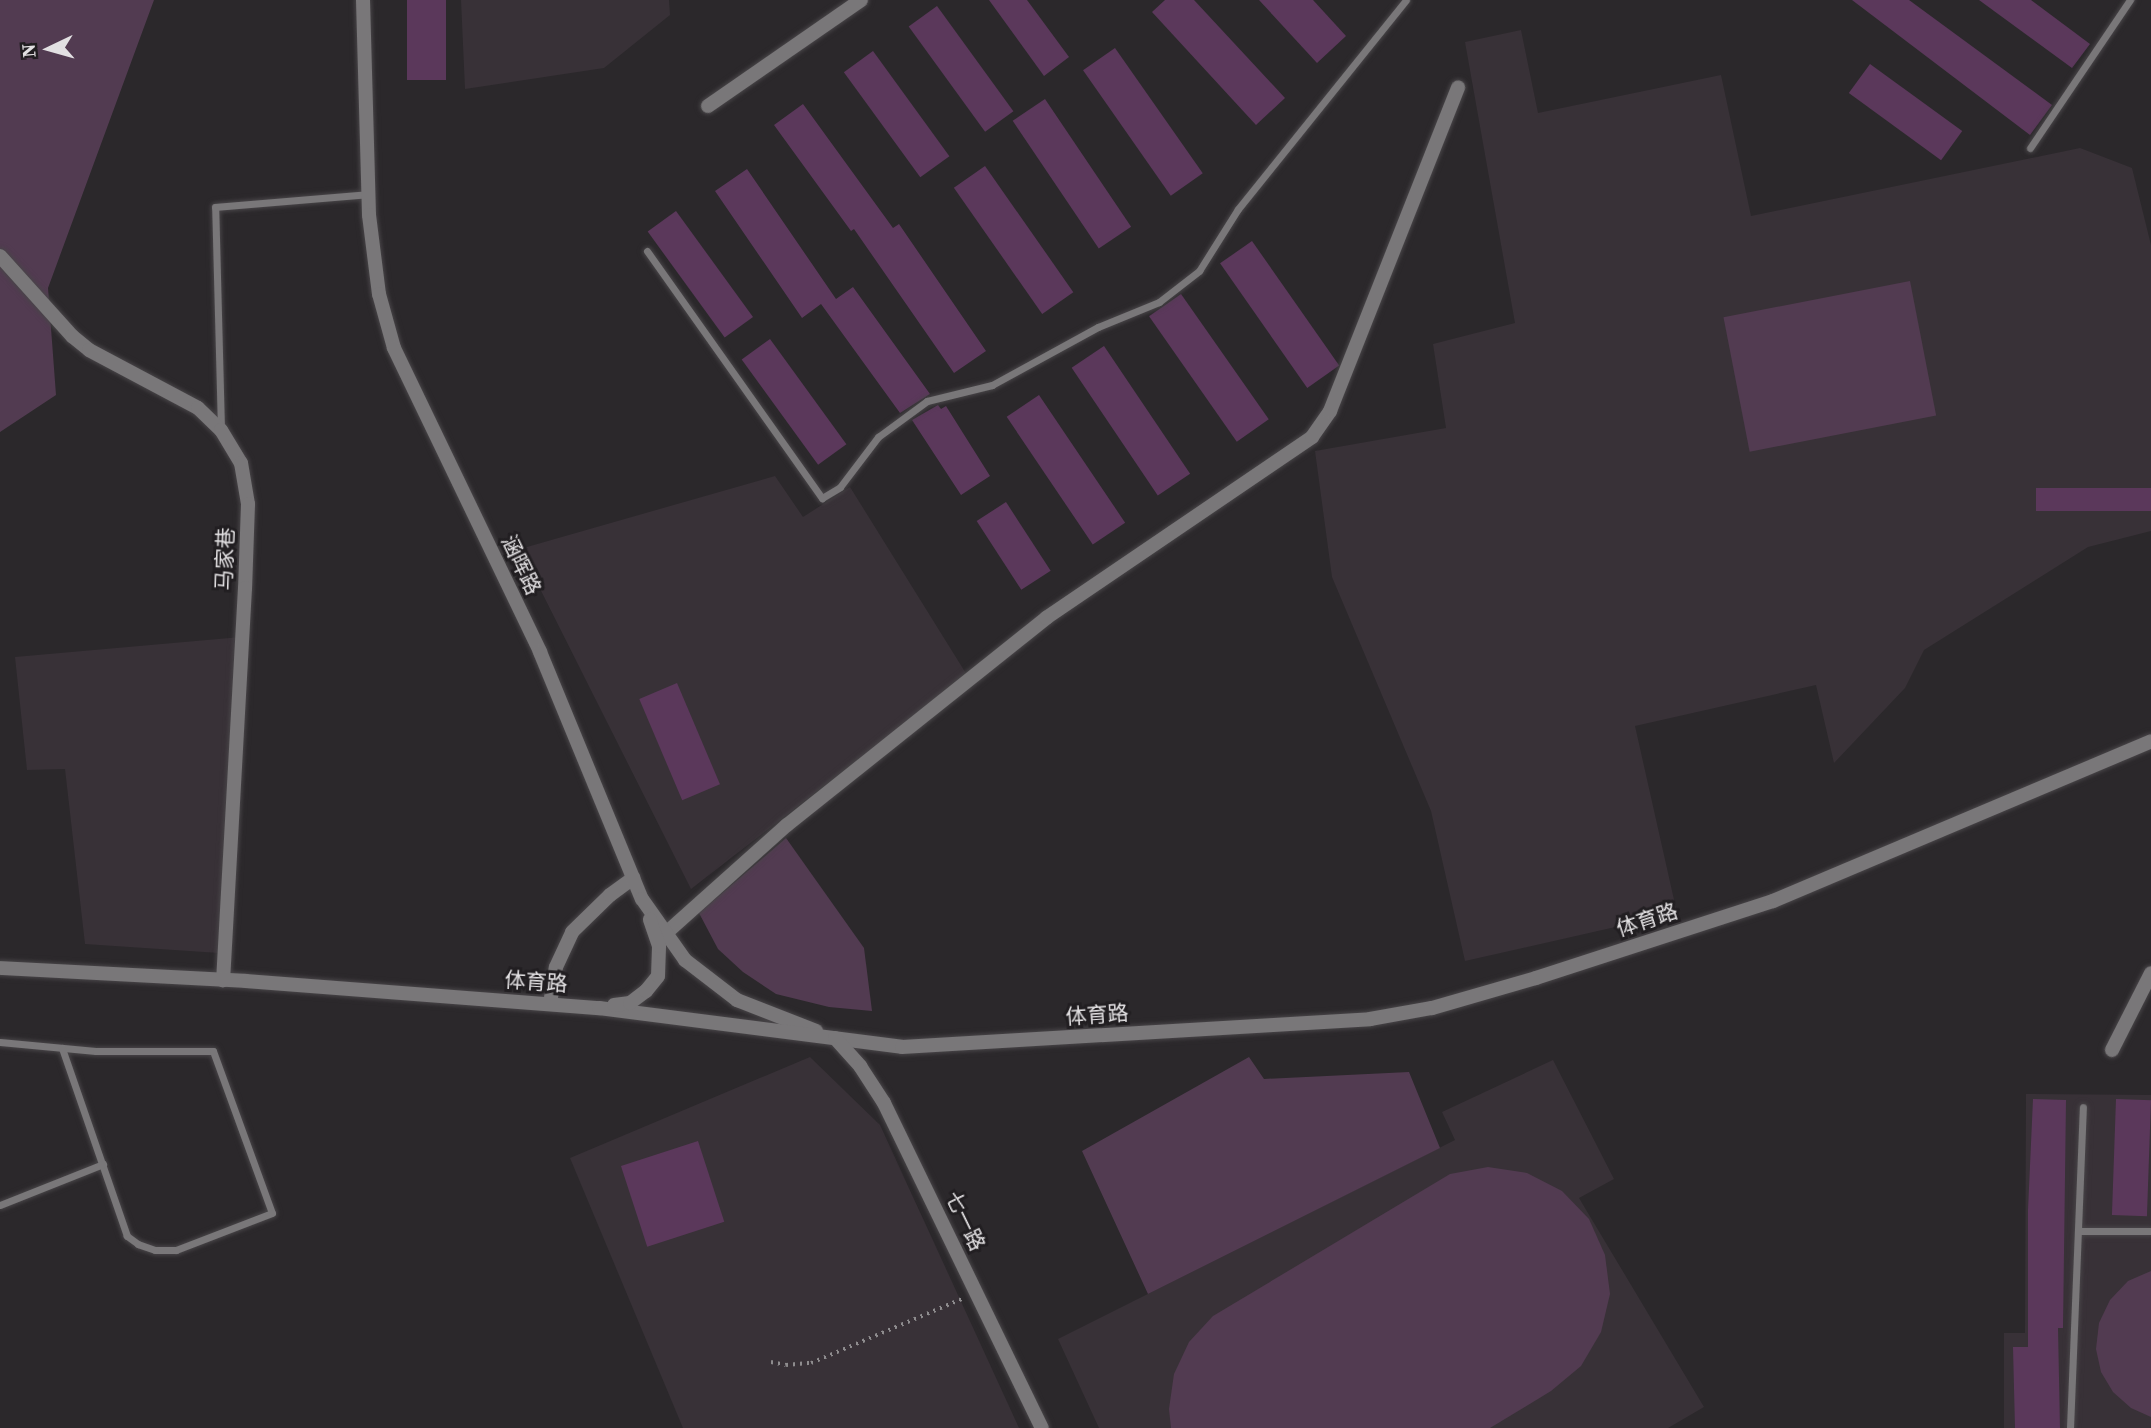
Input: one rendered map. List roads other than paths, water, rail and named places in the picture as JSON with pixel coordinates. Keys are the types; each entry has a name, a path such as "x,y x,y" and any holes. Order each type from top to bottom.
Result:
{"street":[{"name":"涵晖路","path":"363,0 369,194 379,294 394,348 540,652 642,900 685,960 737,1000 838,1039"},
{"path":"708,106 861,0"},
{"path":"666,933 787,825 1046,618 1312,437 1330,411 1458,87"},
{"name":"马家巷","path":"0,256 72,336 89,350 198,408 221,430 240,463 248,504 223,980"},
{"name":"体育路","path":"0,968 223,980 598,1008 902,1047 1370,1019 1432,1008 1536,978 1773,901 2151,741"},
{"path":"550,1004 556,967 572,932 610,895 633,878"},
{"path":"598,1008 630,1003 657,976 659,946 642,900"},
{"path":"2112,1050 2151,974"},
{"name":"七一路","path":"838,1039 884,1103 1042,1428"}],"lane":[{"path":"647,251 822,498 840,487 877,437 927,401 992,385 1098,327 1159,302 1199,271 1238,209 1406,0"},
{"path":"2031,148 2130,0"},
{"path":"221,430 215,207 369,194"},
{"path":"0,1042 96,1051 213,1051 272,1213 176,1250 155,1250 138,1244 127,1236 62,1048"},
{"path":"2070,1428 2083,1107"},
{"path":"0,1205 103,1164"},
{"path":"2079,1231 2151,1231"}]}
